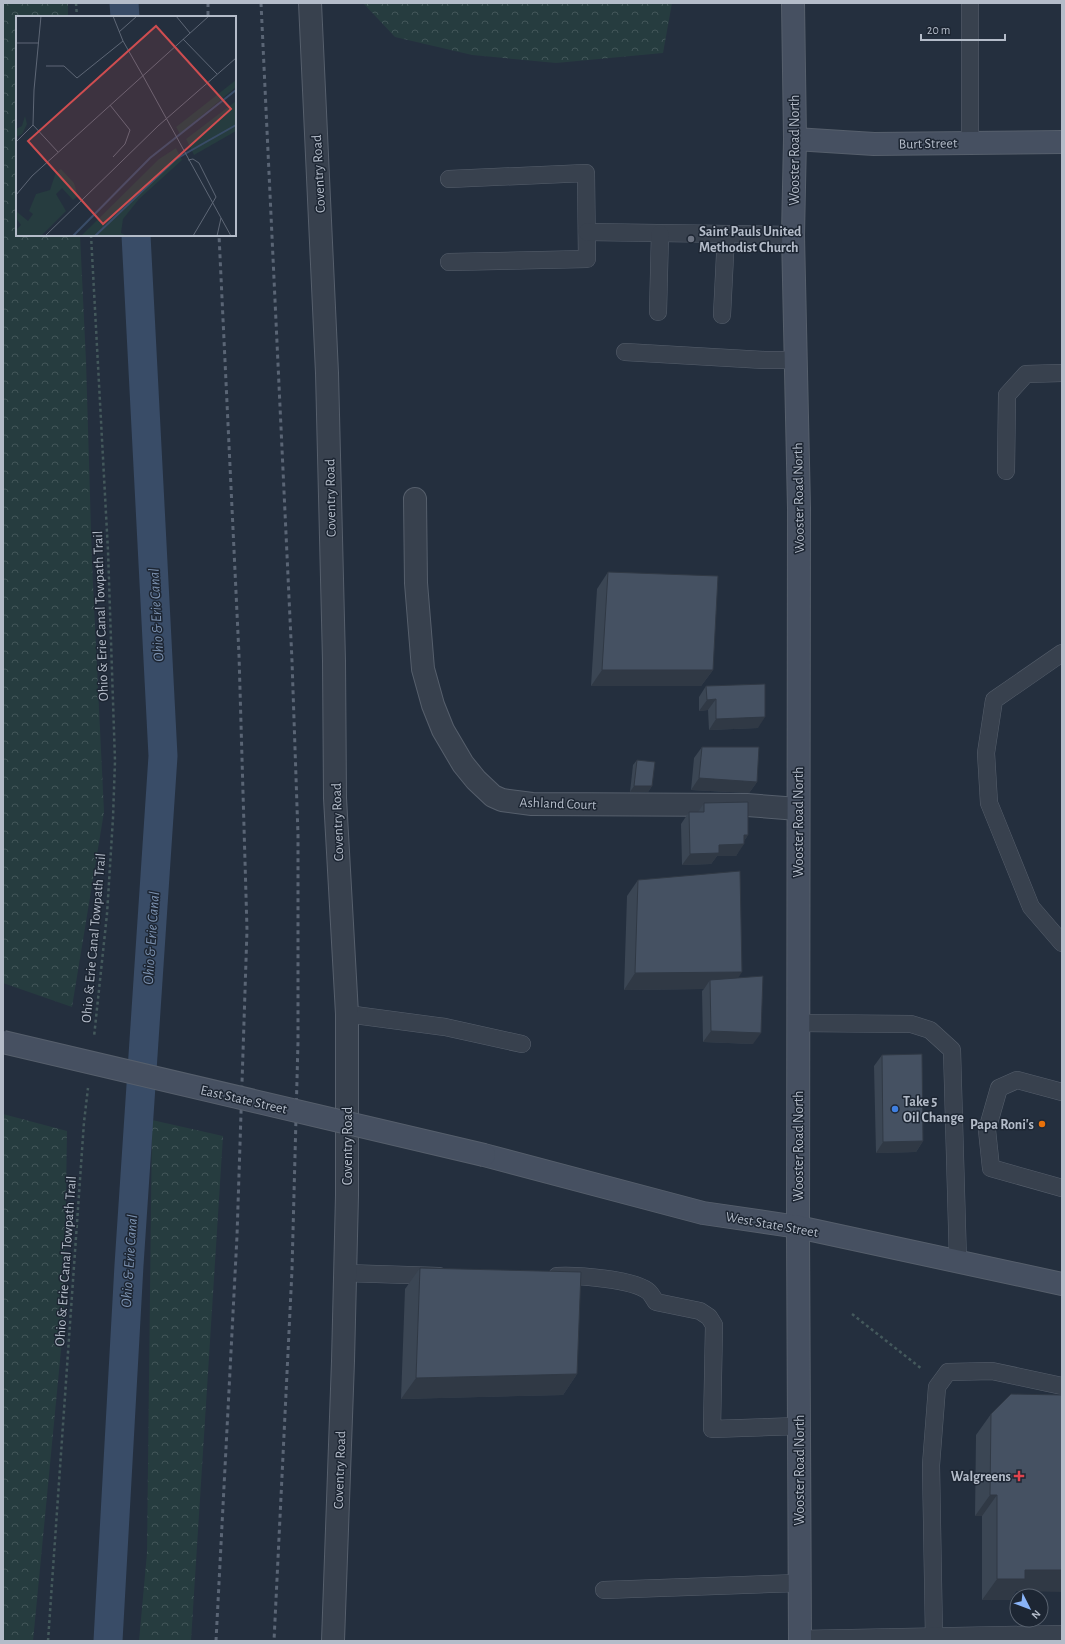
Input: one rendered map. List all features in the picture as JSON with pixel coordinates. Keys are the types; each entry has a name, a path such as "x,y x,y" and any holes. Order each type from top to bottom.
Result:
{"main road":[{"name":"Wooster Road North","path":"793,3 795,139 793,236 799,508 798,1228 800,1640"},
{"name":"Burt Street","path":"795,139 874,144 1062,142"},
{"name":"East State Street","path":"3,1042 484,1155"},
{"name":"West State Street","path":"484,1155 703,1213 798,1228 1062,1284"}],"street":[{"name":"Coventry Road","path":"310,3 327,373 334,661 335,798 347,1014 347,1195 332,1641"},
{"name":"Ashland Court","path":"415,499 416,583 423,669 433,705 444,730 463,764 476,780 493,796 502,800 532,804 747,805 798,809"}],"lane":[{"path":"970,3 970,143"},
{"path":"449,178 586,173 587,232 587,260 449,262"},
{"path":"587,232 793,236"},
{"path":"658,312 660,234"},
{"path":"722,315 726,235"},
{"path":"625,352 764,360 795,360"},
{"path":"1006,471 1007,394 1026,374 1062,373"},
{"path":"1062,653 994,700 986,753 990,803 995,817 1031,907 1062,944"},
{"path":"347,1014 445,1027 522,1044"},
{"path":"798,1023 911,1024 930,1030 952,1050 958,1262"},
{"path":"1062,1092 1017,1080 999,1088 988,1130 991,1168 1062,1188"},
{"path":"345,1273 456,1276"},
{"path":"543,1277 573,1275 630,1283 648,1291 656,1302 705,1314 714,1325 712,1429 799,1426"},
{"path":"934,1637 931,1466 937,1387 948,1372 992,1371 1062,1386"},
{"path":"604,1590 799,1583"},
{"path":"800,1640 1062,1634"}],"path":[{"path":"76,3 77,16"},
{"name":"Ohio & Erie Canal Towpath Trail","path":"91,236 108,551 114,761 113,818 108,907 93,1044"},
{"name":"Ohio & Erie Canal Towpath Trail","path":"48,1641 84,1122 88,1083"},
{"path":"852,1314 940,1383"}],"green space":[{"path":"3,3 68,3 68,16 16,16 16,236 80,236 86,361 92,563 104,812 72,1007 3,983"},
{"path":"363,3 672,3 663,53 556,63 472,55 395,37"},
{"path":"3,1114 67,1131 64,1319 33,1641 3,1641"},
{"path":"152,1120 223,1136 191,1641 139,1641 147,1553"}],"building":[{"path":"608,572 718,576 713,670 602,670"},
{"path":"765,684 765,717 716,719 716,699 707,700 706,686"},
{"path":"702,747 759,747 757,782 699,778"},
{"path":"637,760 655,762 652,786 634,786"},
{"path":"748,802 748,835 744,835 744,844 719,845 719,853 690,854 689,812 704,812 704,803"},
{"path":"740,871 742,972 635,973 638,880"},
{"path":"763,976 761,1033 711,1031 710,980"},
{"name":"Take 5 Oil Change","path":"922,1054 923,1141 883,1142 882,1055"},
{"path":"420,1268 581,1272 577,1374 416,1378"},
{"name":"Walgreens","path":"1011,1394 1062,1395 1062,1570 1025,1570 1025,1579 997,1579 997,1495 990,1495 991,1414"}],"waterway":[{"name":"Ohio & Erie Canal","path":"124,3 125,16"},
{"name":"Ohio & Erie Canal","path":"108,1641 129,1265 163,756 136,236"}],"railway":[{"path":"208,3 208,16"},
{"path":"261,3 292,661 298,835 298,1042 292,1270 274,1641"},
{"path":"216,1641 237,1236 247,930 239,655 219,236"}],"place":[{"name":"Saint Pauls United Methodist Church","path":"691,239"},
{"name":"Take 5 Oil Change","path":"895,1109"},
{"name":"Papa Roni's","path":"1042,1124"},
{"name":"Walgreens","path":"1019,1476"}]}
